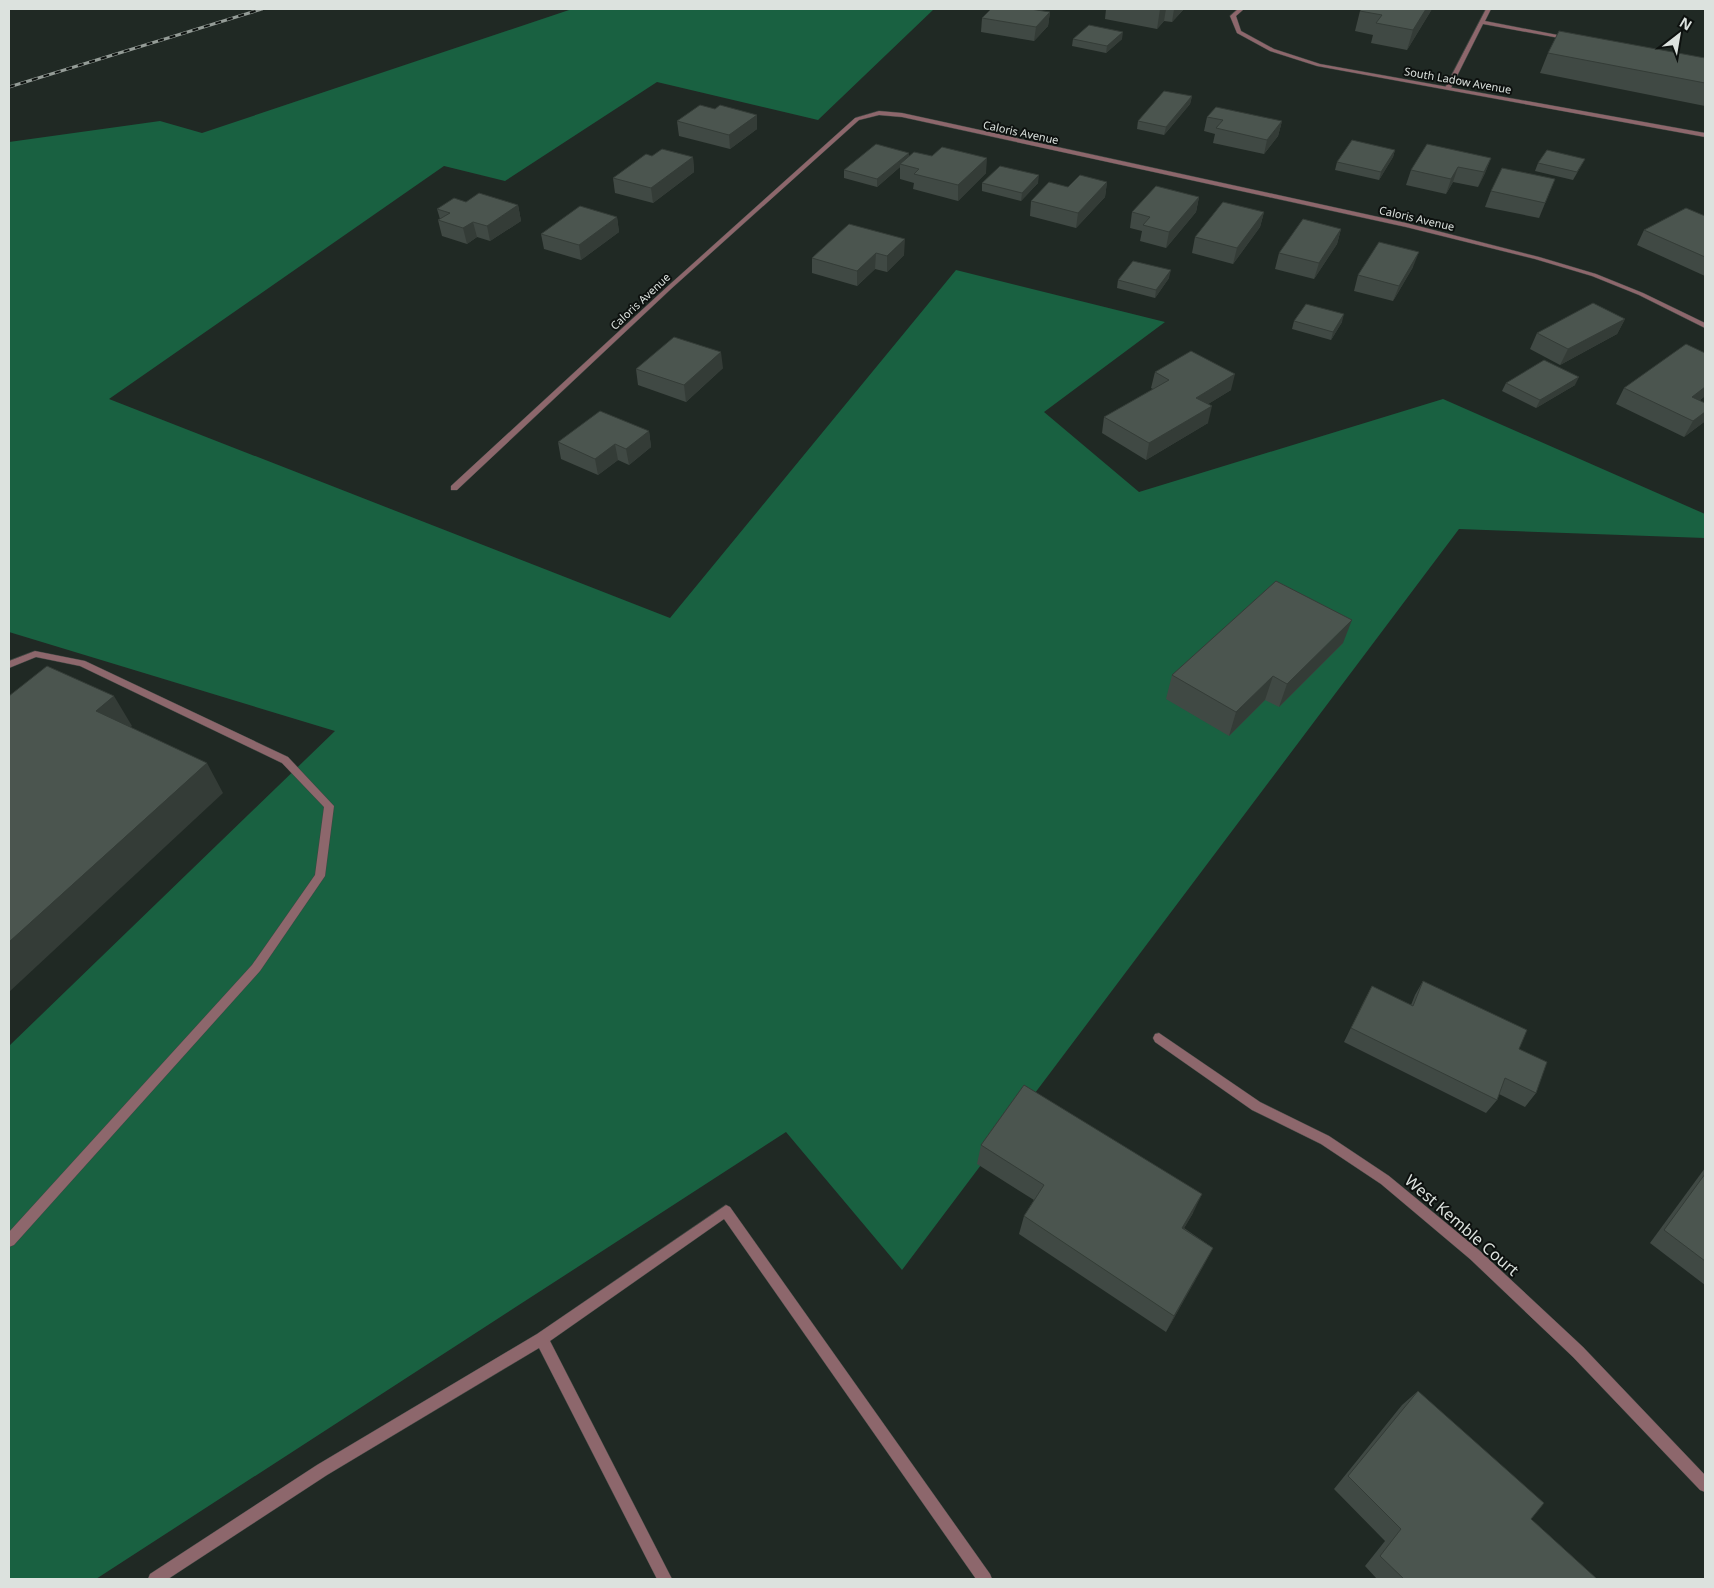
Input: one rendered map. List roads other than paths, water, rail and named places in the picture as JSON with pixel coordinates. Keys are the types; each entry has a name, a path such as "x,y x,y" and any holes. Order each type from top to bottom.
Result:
{"street":[{"name":"South Ladow Avenue","path":"1241,9 1234,16 1239,32 1272,50 1319,65 1705,134"},
{"path":"1448,88 1488,9"},
{"path":"1482,22 1579,40"},
{"name":"Caloris Avenue","path":"454,488 670,287 857,119 869,113 883,112 902,115 1406,225 1537,258 1594,275 1641,294 1705,326"},
{"path":"9,665 35,654 82,663 284,760 329,806 320,876 256,968 9,1241"},
{"name":"West Kemble Court","path":"1159,1038 1256,1106 1325,1140 1385,1180 1475,1255 1578,1352 1705,1485"},
{"path":"155,1579 322,1470 542,1339 726,1211 985,1579"},
{"path":"542,1339 666,1579"}],"railway":[{"path":"9,87 262,9"}]}
